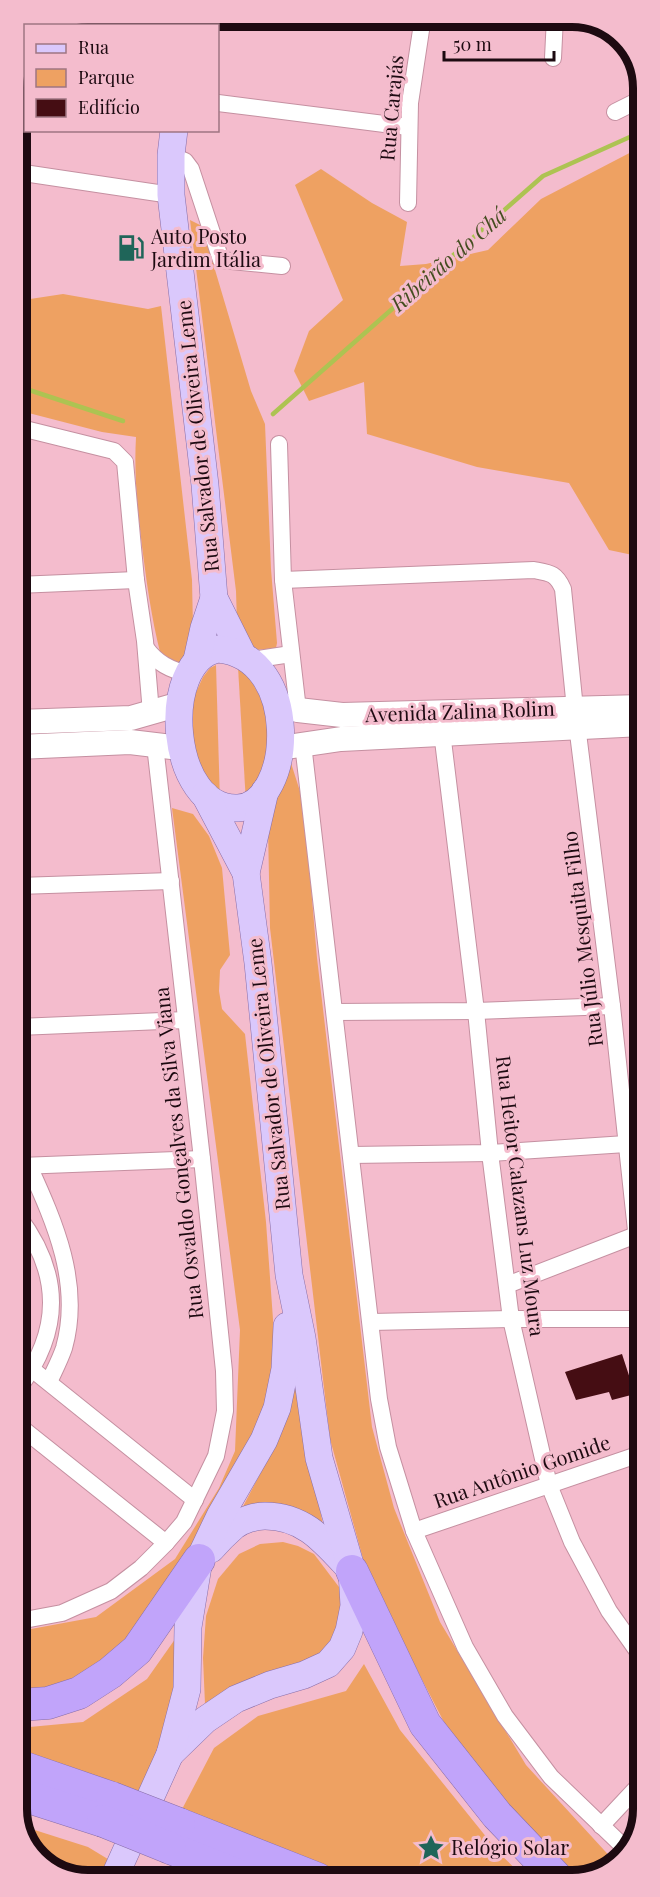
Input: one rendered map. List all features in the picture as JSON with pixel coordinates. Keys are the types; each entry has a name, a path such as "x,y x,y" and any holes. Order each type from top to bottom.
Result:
{"highway":[{"path":"27,1704 48,1703 79,1693 110,1673 137,1650 199,1560"},
{"path":"352,1571 425,1724 497,1815 549,1870"},
{"path":"27,1770 107,1810 175,1836 288,1870"},
{"path":"27,1795 107,1810"},
{"path":"175,1836 209,1864 220,1870"},
{"path":"209,1864 224,1870"}],"main road":[{"name":"Rua Salvador de Oliveira Leme","path":"172,143 171,195 205,485 214,598"},
{"path":"214,598 247,657 288,708 281,726 292,746 275,769 265,791 246,873"},
{"path":"168,746 178,732 180,704 214,598"},
{"path":"193,667 204,653 218,649 231,650 247,657"},
{"path":"27,722 131,718 180,704"},
{"name":"Avenida Zalina Rolim","path":"288,708 441,723"},
{"name":"Avenida Zalina Rolim","path":"577,718 633,709"},
{"name":"Avenida Zalina Rolim","path":"292,746 441,723 577,718 633,723"},
{"path":"27,747 130,742 168,746 185,764 205,795 246,873"},
{"path":"205,795 224,808 240,808 254,803 265,791"},
{"name":"Rua Salvador de Oliveira Leme","path":"246,873 258,963 289,1275"},
{"path":"118,1870 170,1754 187,1689 188,1627 199,1560 220,1516 264,1440 277,1408 288,1341 286,1301 289,1275"},
{"path":"170,1754 205,1720 236,1699 328,1664 342,1648 349,1631 354,1606 352,1571 319,1458 302,1338 289,1275"},
{"path":"199,1560 236,1525 258,1516 281,1516 302,1524 327,1545 352,1571"}],"street":[{"name":"Rua Carajás","path":"408,203 408,127 421,27"},
{"path":"553,58 555,27"},
{"path":"219,103 408,127"},
{"path":"615,112 633,103"},
{"path":"172,143 191,169 221,260 282,266"},
{"path":"27,173 171,195"},
{"path":"27,429 114,451 125,462 151,713"},
{"path":"279,444 283,580 291,654 288,708"},
{"name":"Rua Júlio Mesquita Filho","path":"283,580 534,570 548,572 558,578 563,589 612,1006 633,1208"},
{"path":"27,585 136,580"},
{"path":"146,648 157,661 174,670 193,667"},
{"path":"247,657 291,654"},
{"name":"Rua Heitor Calazans Luz Moura","path":"441,723 511,1319 549,1485 572,1542 609,1611 633,1645"},
{"name":"Rua Osvaldo Gonçalves da Silva Viana","path":"27,1620 62,1613 111,1591 141,1568 166,1543 183,1522 216,1456 225,1411 224,1371 171,881 168,746"},
{"path":"292,746 335,1012 380,1399 388,1447 414,1531 465,1647 505,1716 551,1777 621,1845"},
{"path":"27,886 171,881"},
{"path":"335,1012 476,1011 612,1006"},
{"path":"27,1026 186,1020"},
{"path":"351,1155 490,1153 633,1143"},
{"path":"27,1166 202,1159"},
{"path":"27,1174 46,1202 67,1263 69,1317 64,1349 49,1383"},
{"path":"27,1227 45,1261 51,1288 51,1317 45,1344 27,1378"},
{"path":"507,1285 633,1236"},
{"path":"371,1322 633,1319"},
{"path":"33,1370 195,1500"},
{"path":"27,1432 166,1543"},
{"name":"Rua Antônio Gomide","path":"414,1531 633,1456"},
{"path":"601,1826 633,1793"}],"green space":[{"path":"633,151 633,555 609,550 569,483 477,467 367,434 364,382 309,401 294,371 309,331 343,300 295,185 321,169 372,203 407,222 400,266 426,264 488,250 541,199"},
{"path":"190,220 202,226 251,391 265,424 276,648 255,650 237,623 236,591"},
{"path":"63,294 148,309 161,306 192,580 193,628 183,666 161,656 154,627 138,513 136,437 102,432 27,413 27,299"},
{"path":"216,665 220,802 190,752 193,699 203,677 210,668"},
{"path":"238,667 246,671 270,715 269,769 246,803"},
{"path":"291,763 304,804 317,958 372,1427 394,1508 440,1622 526,1765 610,1857 588,1868 569,1870 522,1822 446,1726 367,1573 330,1439 270,928 268,828 279,790"},
{"path":"172,808 193,814 209,836 222,868 230,955 220,970 219,991 222,1009 245,1034 266,1222 276,1361 265,1407 198,1545 107,1669 66,1689 27,1692 27,1629 96,1617 175,1559 219,1488 235,1451 240,1330"},
{"path":"297,1363 301,1406 324,1531 238,1516 270,1455"},
{"path":"283,1542 314,1554 342,1591 346,1620 324,1658 205,1704 203,1658 206,1616 218,1579 239,1554 260,1544"},
{"path":"185,1625 182,1701 138,1798 27,1766 27,1727 83,1722 147,1679"},
{"path":"364,1664 400,1730 500,1854 517,1870 326,1870 179,1815 214,1748 258,1716 346,1691"},
{"path":"30,1829 88,1847 116,1864 113,1870 84,1870 64,1865 54,1860 42,1849"}],"building":[{"path":"622,1354 633,1395 612,1400 609,1392 576,1400 565,1372"}],"waterway":[{"name":"Ribeirão do Chá","path":"273,414 543,176 633,136"},
{"name":"Ribeirão do Chá","path":"27,389 123,421"}],"place":[{"name":"Auto Posto Jardim Itália","path":"131,248"},
{"name":"Relógio Solar","path":"431,1848"}]}
